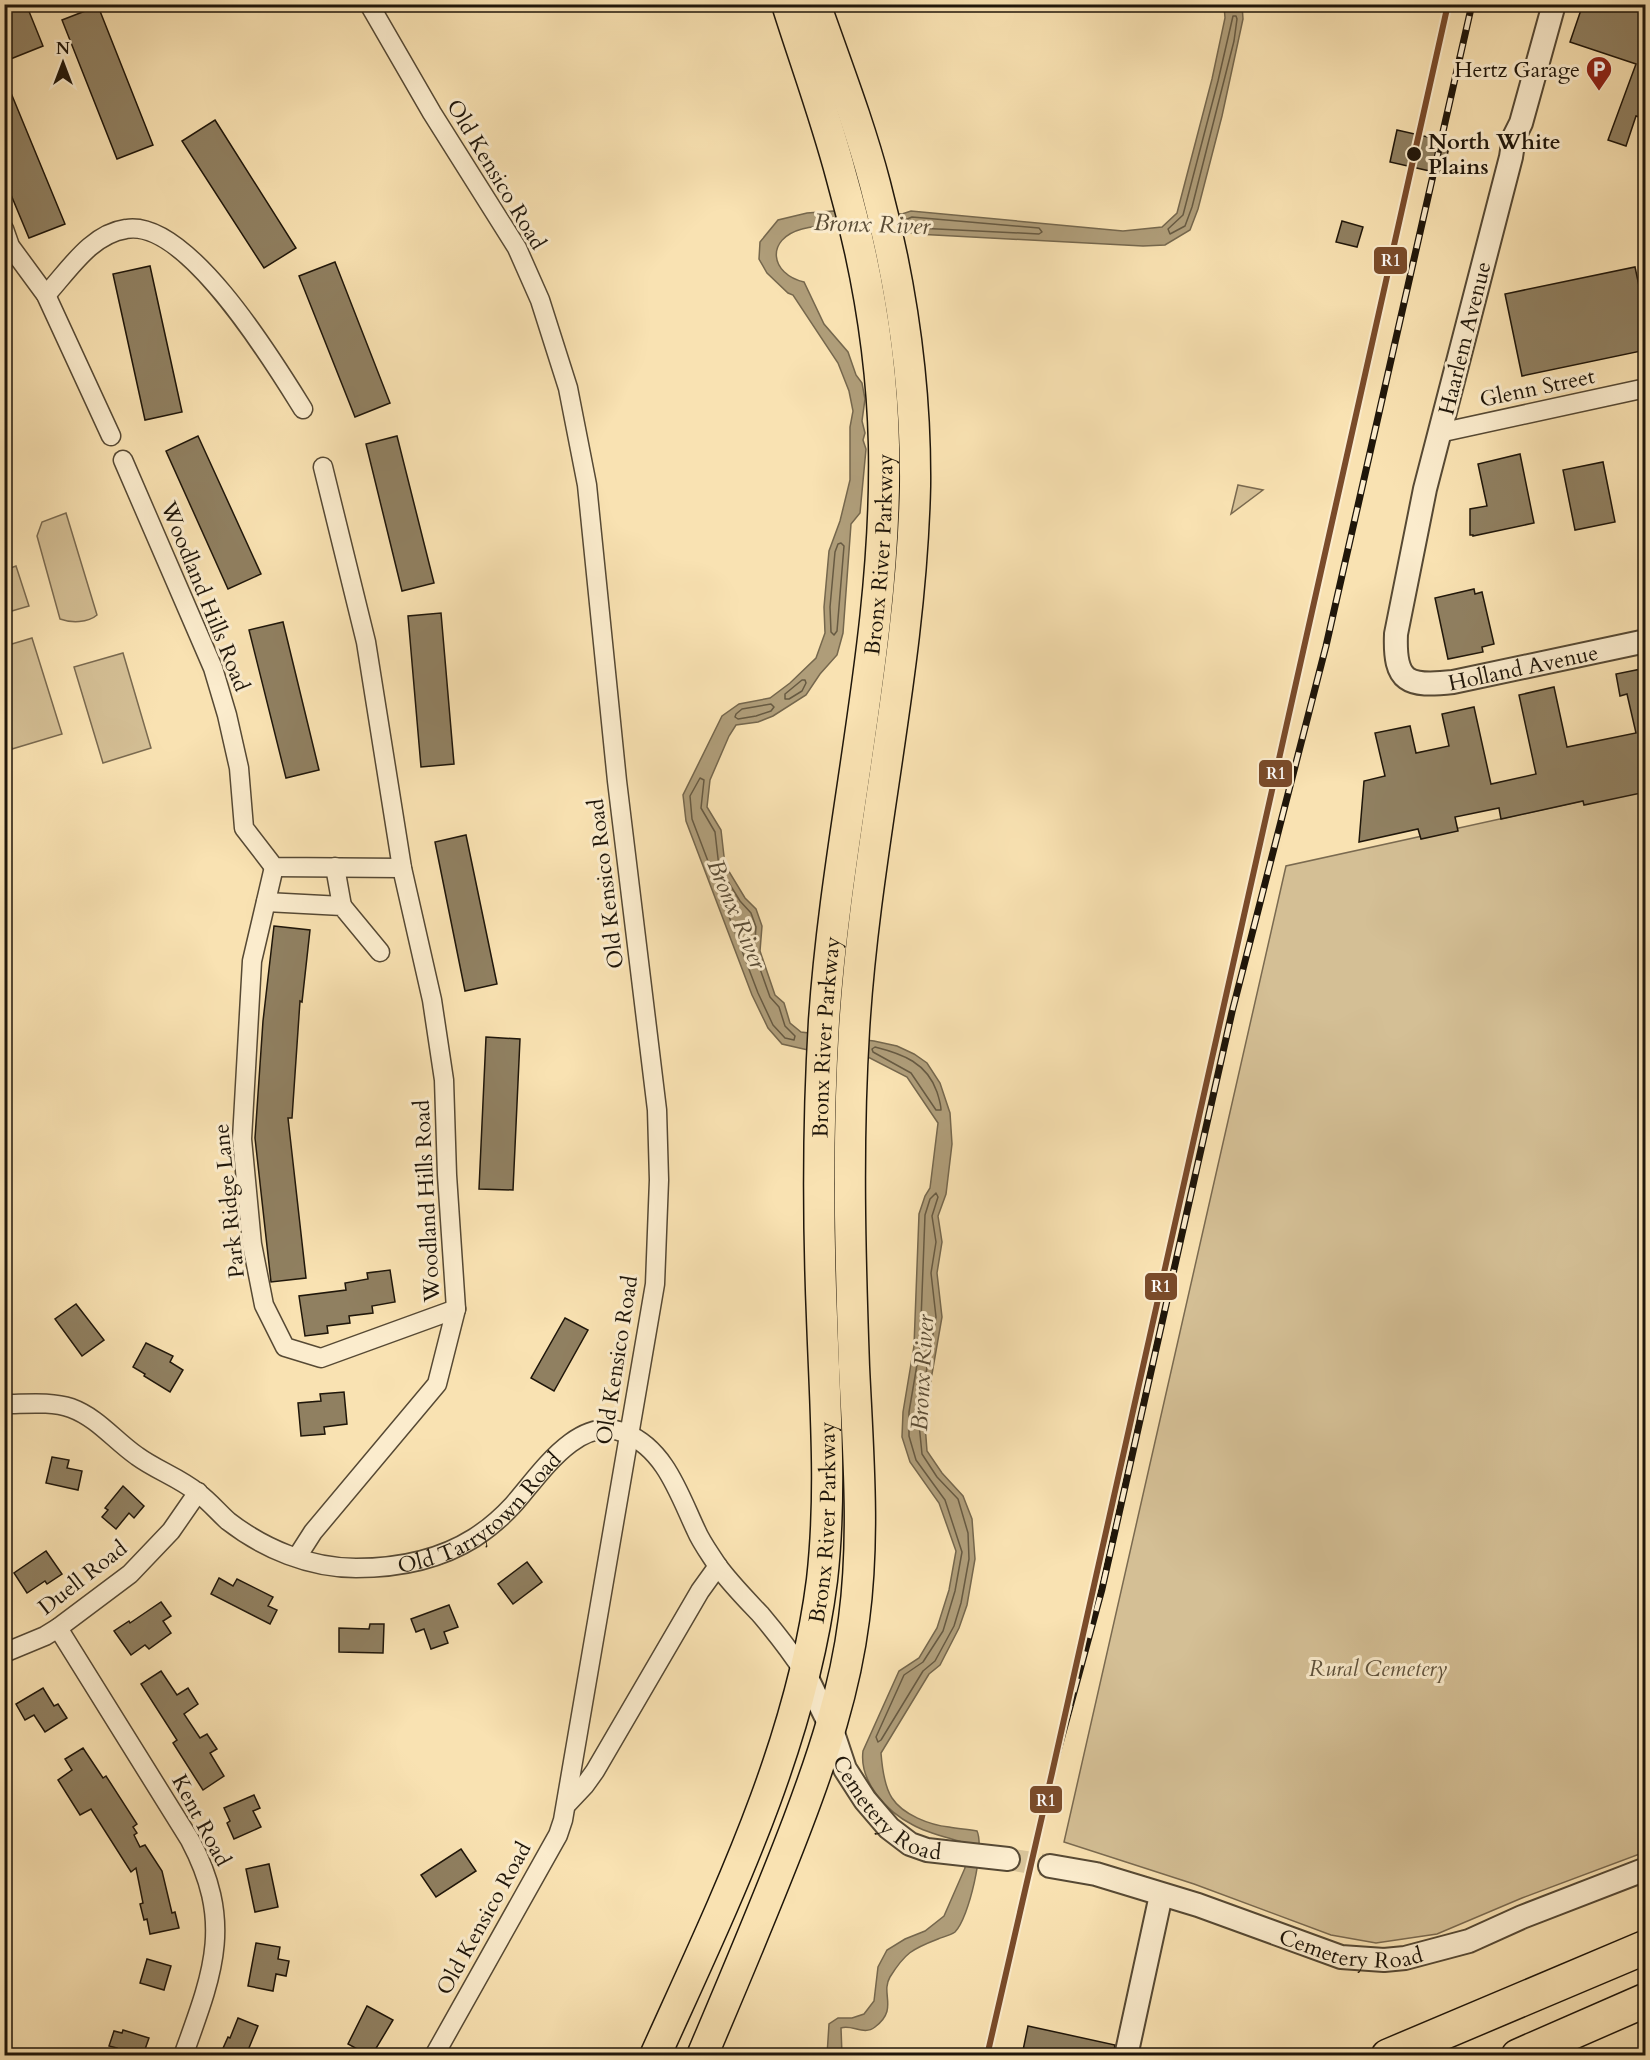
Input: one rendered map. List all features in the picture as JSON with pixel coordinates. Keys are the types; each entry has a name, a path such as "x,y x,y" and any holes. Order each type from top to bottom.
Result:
{"highway":[{"name":"Bronx River Parkway","path":"655,2055 699,1959 753,1831 788,1732 818,1606 827,1518 819,1204 824,1022 838,879 876,614 883,513 884,446 880,379 872,313 858,246 844,185 787,4"},
{"name":"Bronx River Parkway","path":"702,2055 762,1917 831,1727 849,1651 856,1607 860,1551 849,1216 852,1071 868,882 906,616 914,515 915,448 902,313 891,251 855,117 815,4"},
{"path":"1388,2055 1646,1947"},
{"path":"1518,2055 1646,2000"}],"street":[{"name":"Old Kensico Road","path":"369,4 432,113 517,248 540,300 568,388 587,485 617,781 657,1110 659,1180 655,1284 628,1434 568,1803 558,1835 434,2055"},
{"name":"Haarlem Avenue","path":"1402,674 1397,663 1396,634 1425,489 1511,157 1514,137 1521,123 1554,4"},
{"path":"46,295 98,239 126,228 147,230 170,242 216,283 271,357 303,409"},
{"path":"4,229 10,246 46,295 111,436"},
{"name":"Glenn Street","path":"1439,433 1646,388"},
{"name":"Woodland Hills Road","path":"123,460 213,668 239,768 244,828 274,867"},
{"name":"Woodland Hills Road","path":"297,1557 313,1532 437,1384 456,1309 447,1175 444,1080 432,1000 402,868 366,642 323,467"},
{"name":"Holland Avenue","path":"1402,674 1410,681 1428,684 1453,682 1646,641"},
{"path":"274,867 402,868"},
{"name":"Park Ridge Lane","path":"274,867 252,961 242,1139 252,1244 264,1305 285,1347 321,1358 456,1309"},
{"path":"335,867 342,906 380,952"},
{"path":"266,902 342,906"},
{"name":"Old Tarrytown Road","path":"4,1404 42,1404 70,1408 95,1420 137,1456 198,1492 227,1520 252,1538 275,1550 297,1557 328,1566 354,1568 414,1562 443,1553 471,1540 502,1515 563,1448 575,1439 601,1430 628,1434 654,1453 681,1494 697,1533 718,1566 783,1641 804,1672 831,1727"},
{"name":"Duell Road","path":"4,1653 58,1628 130,1574 171,1531 198,1492"},
{"name":"Old Kensico Road","path":"568,1803 595,1771 700,1591 718,1566"},
{"name":"Kent Road","path":"58,1628 185,1832 202,1862 212,1894 215,1916 214,1959 206,1994 183,2055"},
{"name":"Cemetery Road","path":"831,1727 845,1769 865,1800 889,1828 910,1844 927,1850 998,1858"},
{"name":"Cemetery Road","path":"1050,1866 1096,1874 1198,1905 1341,1957 1384,1960 1405,1958 1469,1941 1522,1917 1646,1869"},
{"path":"1126,2055 1161,1895"}],"green space":[{"path":"1238,485 1263,490 1231,514"},
{"path":"66,513 97,615 84,621 74,622 60,619 37,536 42,522"},
{"path":"16,566 29,606 5,613 5,570"},
{"path":"32,638 62,734 12,749 5,725 5,646"},
{"path":"123,653 151,748 103,763 74,667"},
{"name":"Rural Cemetery","path":"1645,787 1645,1852 1522,1898 1437,1934 1376,1943 1331,1935 1194,1884 1064,1842 1286,866"}],"water":[{"name":"Bronx River","path":"1224,5 1242,5 1243,19 1222,116 1198,209 1190,230 1165,245 1143,246 916,234 875,227 827,225 802,229 790,234 777,248 776,256 784,272 804,282 824,324 848,352 856,375 862,383 865,399 862,421 865,433 863,440 866,449 860,513 851,524 843,633 837,655 806,695 773,716 758,722 736,725 710,780 707,807 721,830 725,865 745,898 756,909 762,926 760,951 775,995 784,1003 790,1023 801,1032 897,1046 927,1063 940,1083 950,1113 952,1144 946,1194 938,1216 942,1242 937,1273 942,1317 925,1424 927,1451 942,1473 963,1496 972,1519 975,1559 967,1605 959,1628 940,1665 929,1674 881,1753 887,1788 892,1798 903,1809 934,1824 977,1831 979,1852 970,1898 955,1932 915,1949 895,1969 887,1983 888,2008 882,2020 875,2027 867,2030 841,2028 842,2055 827,2055 829,2024 838,2018 852,2018 864,2014 874,2001 878,1967 887,1950 925,1931 944,1916 965,1868 962,1842 918,1828 894,1812 870,1785 863,1763 863,1751 899,1671 919,1658 937,1628 949,1590 956,1551 939,1503 910,1462 902,1437 903,1412 914,1346 919,1214 930,1188 938,1123 907,1077 868,1057 808,1050 782,1044 768,1028 752,995 686,821 683,795 722,716 739,704 770,698 790,683 816,658 825,633 824,607 829,551 840,521 850,480 850,427 853,411 849,391 838,363 793,295 767,273 759,259 760,242 778,220 807,213 833,211 902,214 911,211 1123,231 1162,227 1177,213 1212,79 1225,18"}],"building":[{"path":"4,4 26,4 43,46 8,60 4,52"},
{"path":"1583,4 1646,4 1646,119 1636,116 1626,146 1608,140 1636,64 1570,42"},
{"path":"98,6 153,145 117,159 62,20"},
{"path":"4,76 65,224 29,238 4,178"},
{"path":"215,120 296,248 264,268 182,141"},
{"path":"1397,130 1450,142 1443,174 1390,162"},
{"path":"1342,221 1363,227 1357,247 1336,242"},
{"path":"335,262 390,403 355,417 299,276"},
{"path":"150,266 182,412 145,420 113,274"},
{"path":"1635,267 1646,319 1646,350 1522,376 1505,294"},
{"path":"198,436 261,574 228,589 166,451"},
{"path":"397,436 434,583 402,591 366,444"},
{"path":"1520,454 1534,523 1470,535 1470,509 1487,506 1478,464"},
{"path":"1603,462 1615,522 1575,530 1563,470"},
{"path":"1474,589 1475,594 1482,592 1494,644 1482,647 1483,652 1448,659 1435,598"},
{"path":"441,613 454,764 421,767 408,616"},
{"path":"283,622 319,770 286,778 249,630"},
{"path":"1646,668 1646,792 1584,805 1583,801 1501,819 1499,808 1455,817 1458,831 1421,839 1418,829 1359,842 1364,781 1385,776 1375,733 1410,726 1416,753 1449,746 1442,714 1474,707 1491,784 1536,774 1519,695 1554,687 1567,747 1636,733 1627,694 1620,696 1616,674"},
{"path":"466,835 497,984 465,991 435,842"},
{"path":"274,926 310,930 302,1002 300,1001 292,1118 288,1118 306,1278 271,1282 255,1138 263,1021"},
{"path":"486,1037 520,1039 513,1190 479,1189"},
{"path":"390,1270 395,1302 372,1306 373,1313 349,1316 350,1323 327,1326 328,1333 305,1336 299,1296 346,1290 345,1283 368,1279 367,1273"},
{"path":"76,1304 104,1340 82,1356 55,1319"},
{"path":"565,1318 588,1330 554,1391 531,1378"},
{"path":"146,1343 173,1356 170,1362 183,1370 170,1392 133,1367"},
{"path":"344,1392 347,1424 324,1427 325,1434 301,1436 298,1403 321,1401 320,1394"},
{"path":"52,1457 69,1460 67,1468 82,1471 78,1490 46,1483"},
{"path":"123,1486 144,1506 134,1518 129,1513 116,1529 102,1517 108,1510 105,1508"},
{"path":"46,1551 62,1574 47,1584 45,1581 27,1593 14,1573"},
{"path":"527,1562 542,1582 513,1604 498,1584"},
{"path":"219,1578 233,1586 237,1579 273,1597 268,1606 277,1610 270,1624 211,1594"},
{"path":"161,1602 171,1616 163,1621 171,1633 149,1649 145,1645 131,1655 114,1631"},
{"path":"449,1605 458,1627 444,1632 448,1643 431,1649 424,1629 416,1632 411,1619"},
{"path":"370,1624 384,1624 383,1653 339,1652 339,1628 369,1629"},
{"path":"161,1671 177,1695 188,1688 198,1704 184,1714 200,1738 207,1734 217,1749 210,1753 224,1776 203,1790 173,1743 177,1740 141,1684"},
{"path":"43,1688 54,1706 58,1704 67,1718 45,1732 34,1715 25,1720 16,1704"},
{"path":"83,1748 103,1778 106,1776 137,1824 133,1827 137,1833 134,1835 140,1847 145,1845 162,1871 172,1913 175,1912 179,1928 150,1934 147,1919 144,1920 140,1904 143,1903 136,1868 131,1872 91,1809 80,1815 58,1780 72,1770 65,1759"},
{"path":"254,1795 260,1808 253,1811 261,1827 234,1839 224,1808"},
{"path":"461,1849 476,1871 436,1897 421,1875"},
{"path":"269,1864 278,1907 255,1912 246,1869"},
{"path":"256,1943 280,1947 278,1959 289,1961 286,1976 276,1974 273,1991 248,1986"},
{"path":"147,1959 171,1966 164,1990 140,1983"},
{"path":"367,2006 393,2020 372,2055 348,2044"},
{"path":"238,2018 258,2026 246,2055 220,2055 228,2037 230,2038"},
{"path":"1028,2026 1115,2045 1113,2055 1022,2055"},
{"path":"123,2030 149,2038 143,2055 118,2055 117,2048 109,2046 114,2031 122,2033"}],"tunnel":[{"path":"1008,1859 1050,1866"}],"railway":[{"path":"1052,1773 1102,1589 1232,1012 1326,646 1472,4"}],"transit line":[{"name":"R1","path":"987,2056 1448,4"}],"place":[{"name":"Hertz Garage","path":"1599,92"},
{"name":"North White Plains","path":"1414,154"}]}
